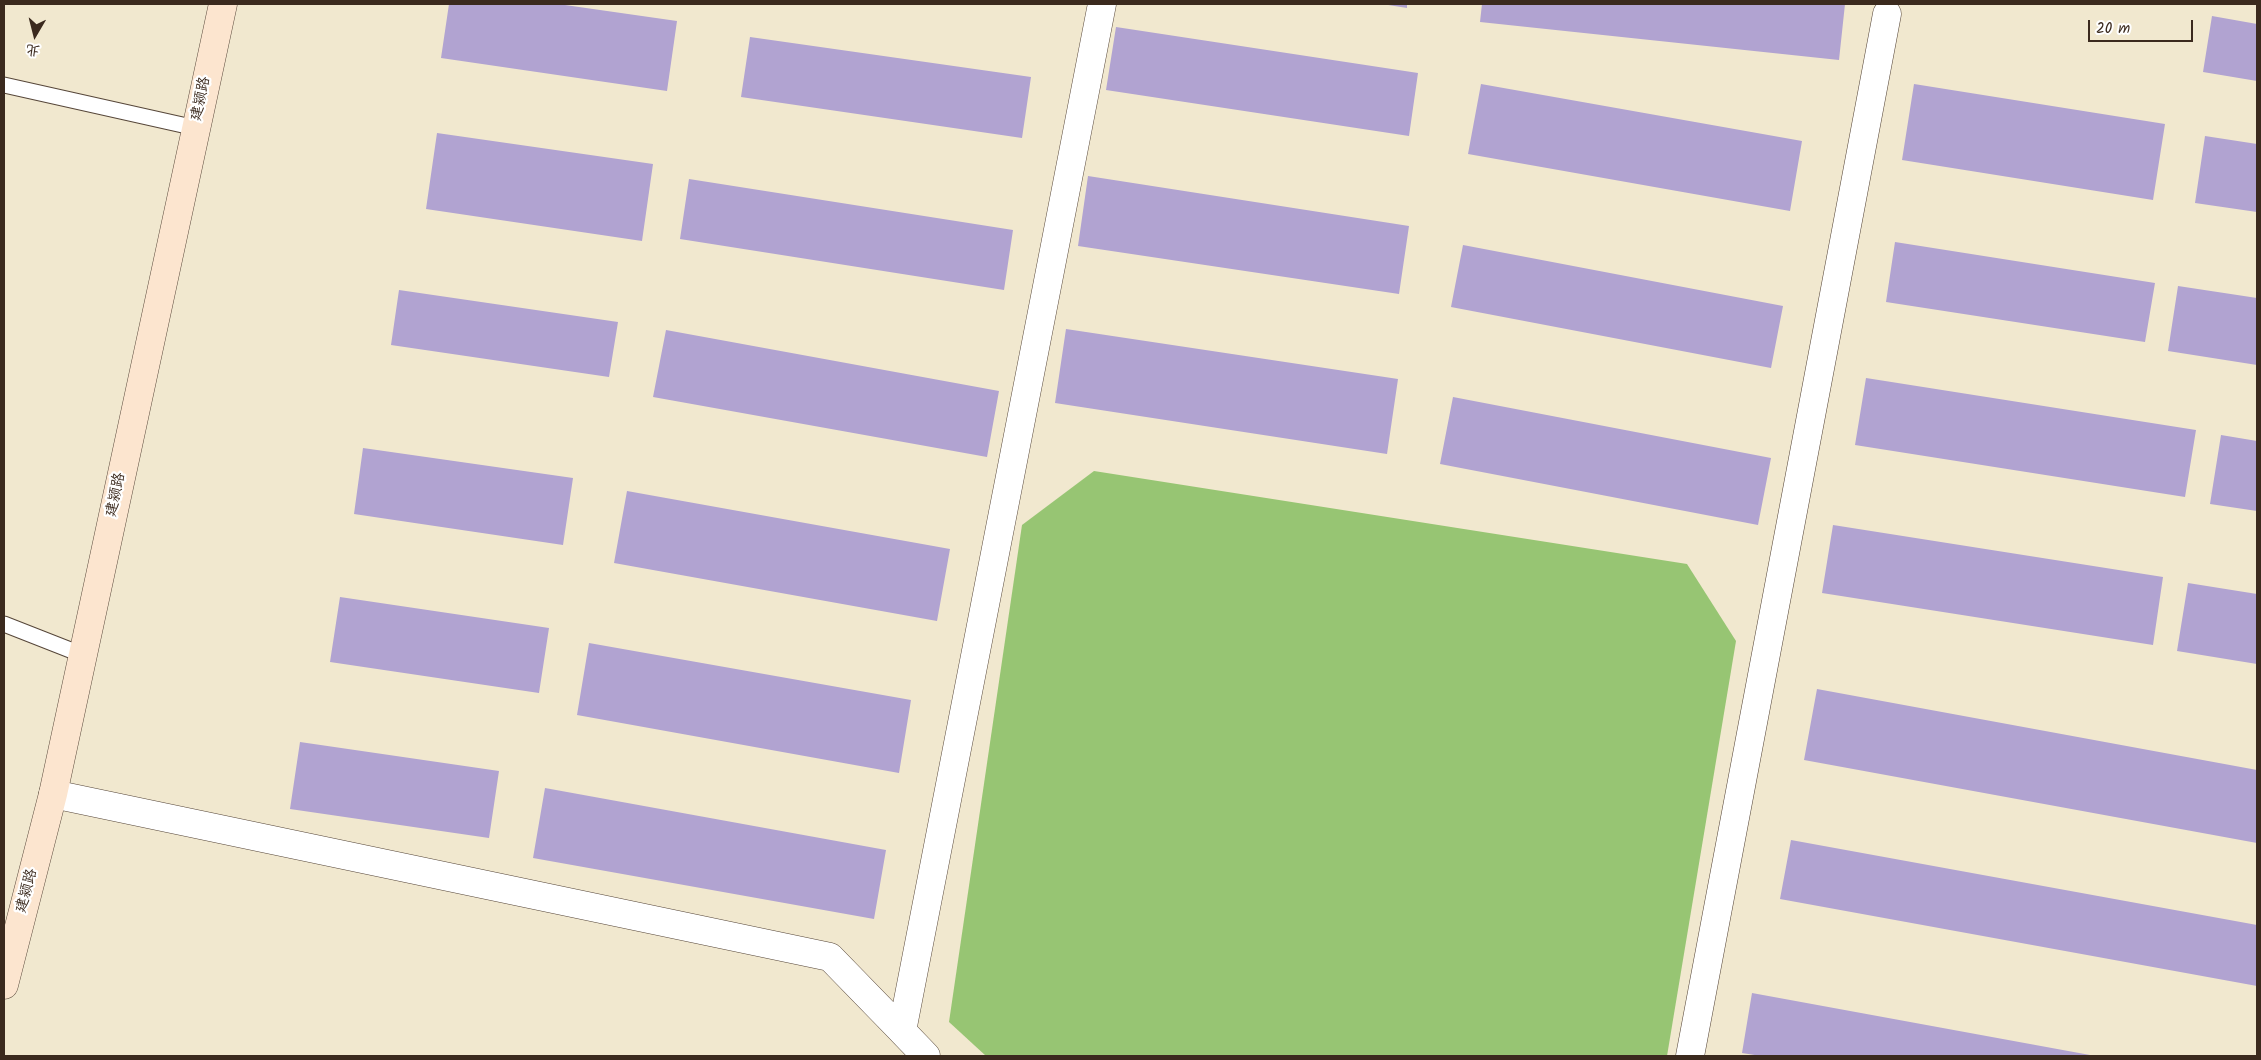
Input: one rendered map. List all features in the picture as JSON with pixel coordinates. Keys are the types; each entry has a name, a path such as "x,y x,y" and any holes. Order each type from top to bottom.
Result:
{"street":[{"name":"建颍路","path":"4,985 53,794 223,4"},
{"path":"902,1031 1102,4"},
{"path":"1690,1056 1888,14"},
{"path":"53,794 830,956 926,1056"}],"lane":[{"path":"4,85 196,128"},
{"path":"4,624 83,655"}],"green space":[{"path":"1094,471 1687,564 1736,641 1667,1056 986,1056 949,1022 1022,525"}],"building":[{"path":"449,4 558,4 677,21 667,91 441,58"},
{"path":"1382,4 1407,4 1407,8"},
{"path":"1482,4 1845,4 1839,60 1480,22"},
{"path":"2212,16 2257,24 2257,81 2203,72"},
{"path":"1116,27 1418,73 1409,136 1106,90"},
{"path":"750,37 1031,77 1022,138 741,97"},
{"path":"1481,84 1802,141 1790,211 1468,154"},
{"path":"1914,84 2165,124 2153,200 1902,160"},
{"path":"437,133 653,164 642,241 426,209"},
{"path":"2205,136 2257,144 2257,212 2195,203"},
{"path":"1088,176 1409,226 1399,294 1078,246"},
{"path":"689,179 1013,230 1004,290 680,239"},
{"path":"1895,242 2155,283 2145,342 1886,302"},
{"path":"1463,245 1783,306 1771,368 1451,307"},
{"path":"2178,286 2257,298 2257,365 2168,351"},
{"path":"399,290 618,322 609,377 391,345"},
{"path":"1066,329 1398,379 1387,454 1055,403"},
{"path":"666,330 999,391 987,457 653,397"},
{"path":"1866,378 2196,430 2185,497 1855,445"},
{"path":"1453,397 1771,458 1758,525 1440,464"},
{"path":"2221,435 2257,441 2257,511 2210,504"},
{"path":"363,448 573,478 563,545 354,514"},
{"path":"627,491 950,549 937,621 614,563"},
{"path":"1833,525 2163,577 2153,645 1822,593"},
{"path":"2188,583 2257,594 2257,664 2177,651"},
{"path":"340,597 549,628 539,693 330,662"},
{"path":"589,643 911,700 899,773 577,715"},
{"path":"1817,689 2257,770 2257,843 1804,760"},
{"path":"300,742 499,771 489,838 290,809"},
{"path":"545,788 886,850 874,919 533,858"},
{"path":"1791,840 2257,925 2257,986 1780,899"},
{"path":"1752,993 2090,1056 1761,1056 1742,1053"}]}
